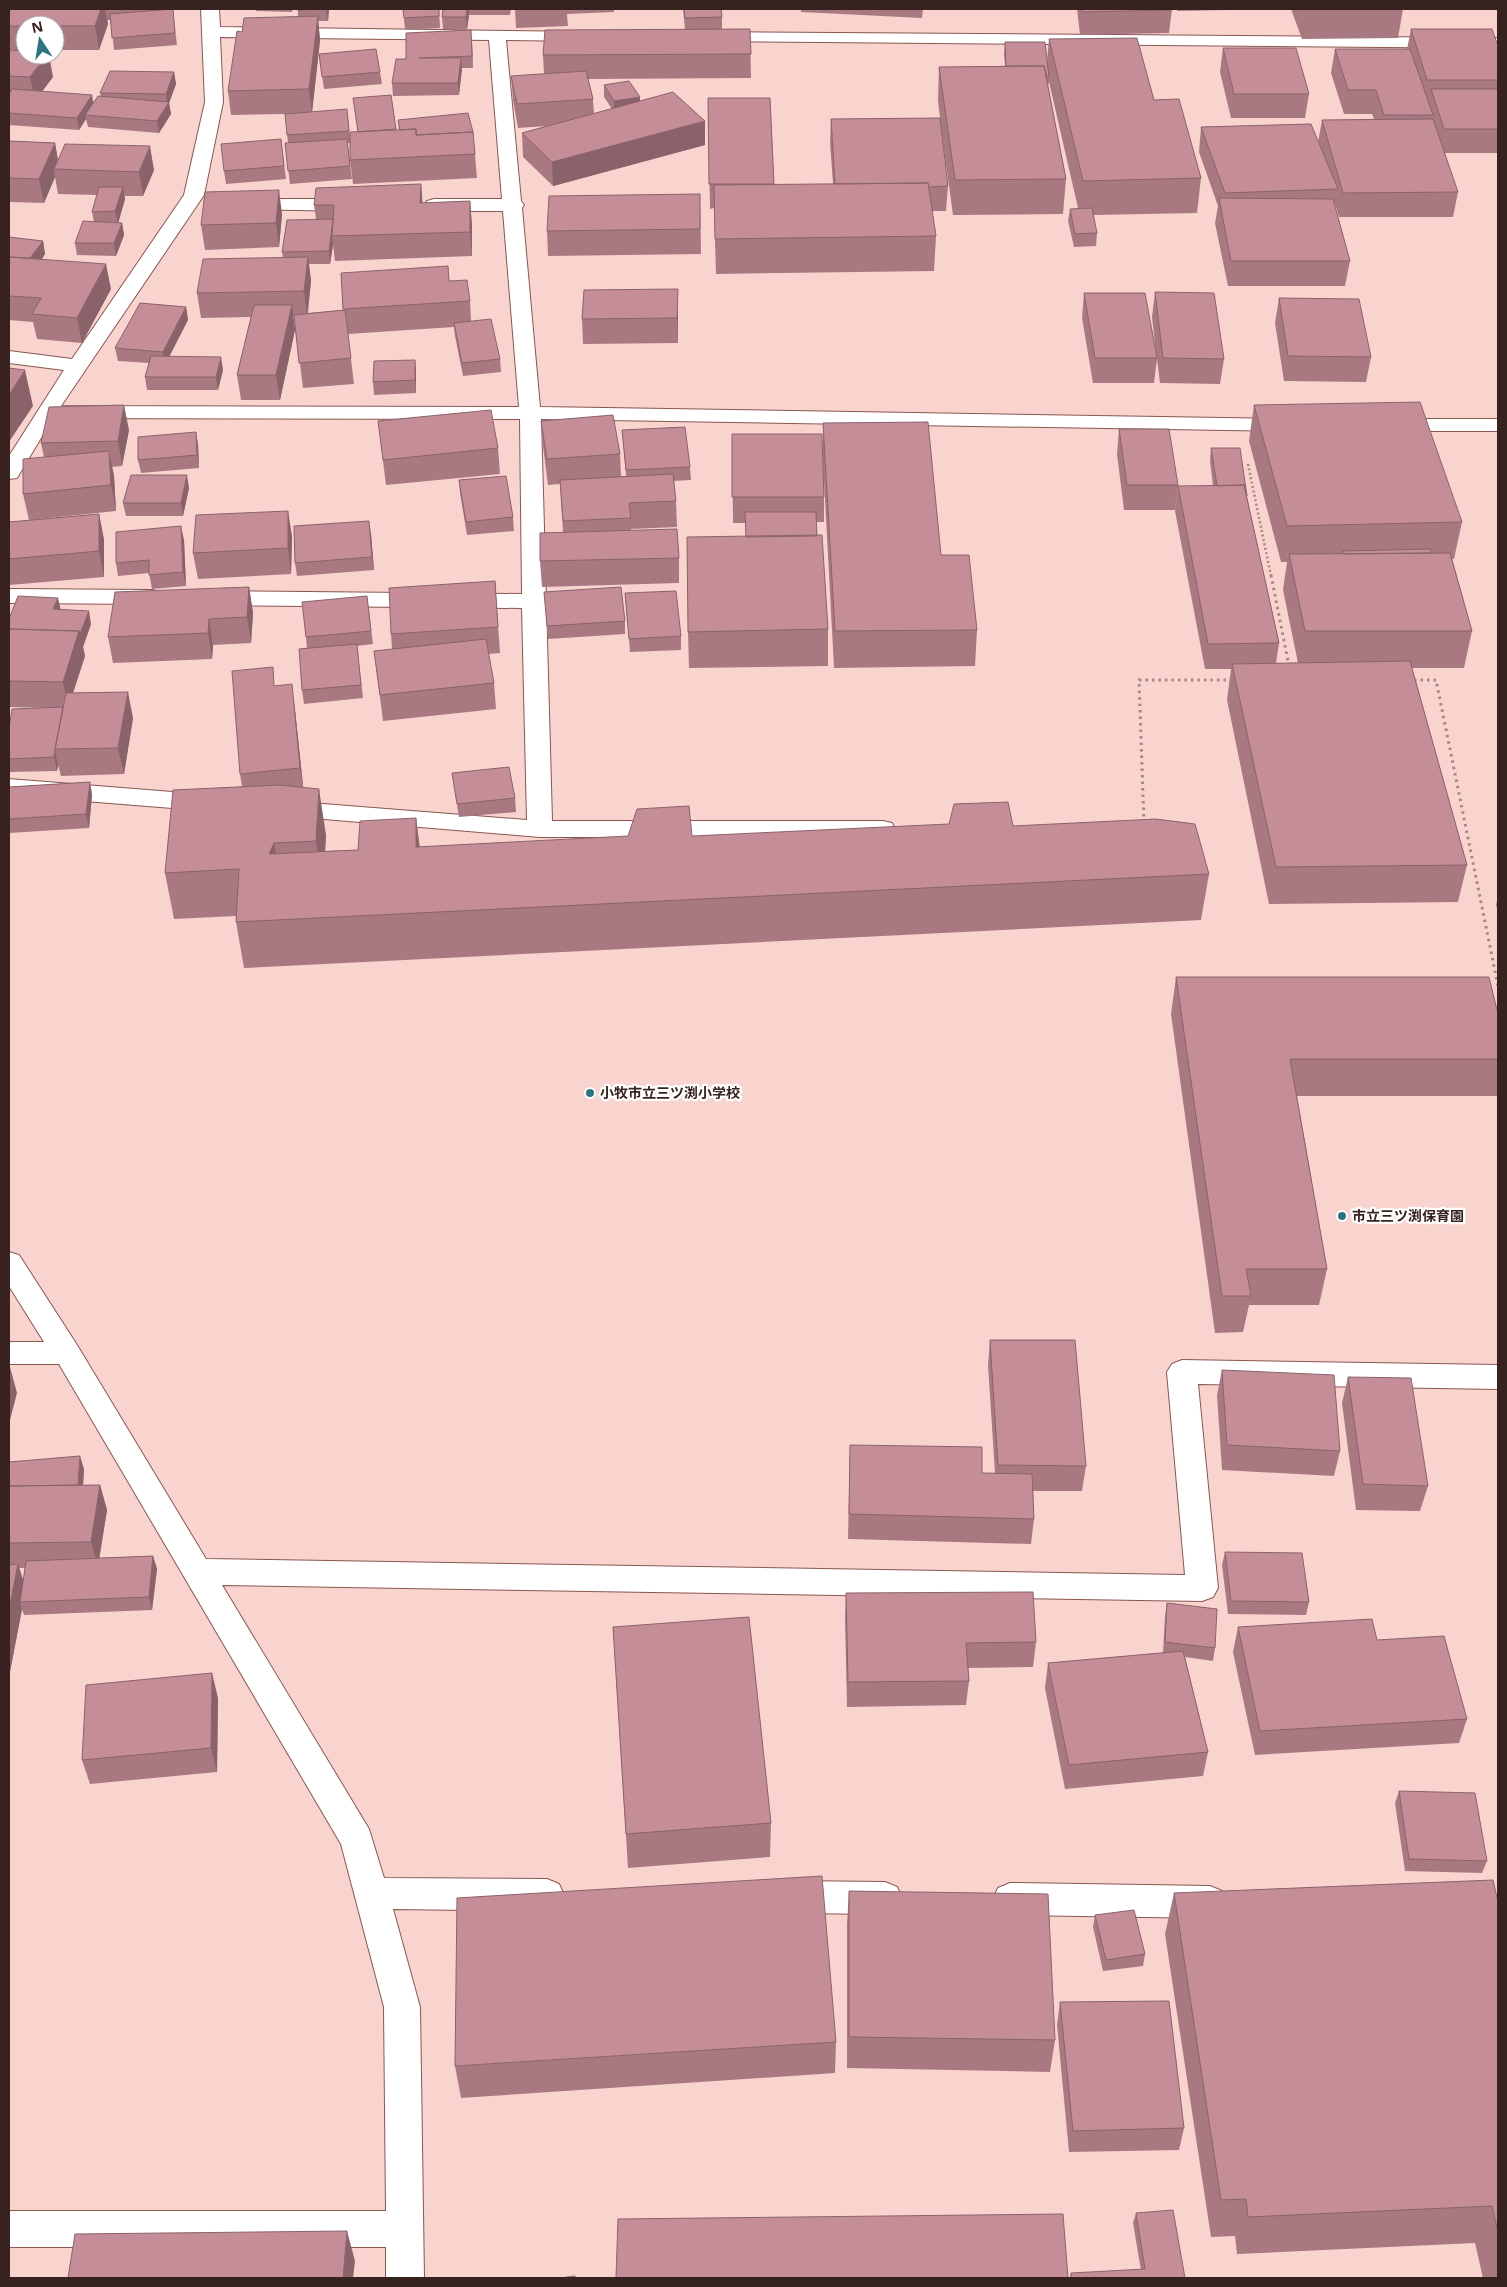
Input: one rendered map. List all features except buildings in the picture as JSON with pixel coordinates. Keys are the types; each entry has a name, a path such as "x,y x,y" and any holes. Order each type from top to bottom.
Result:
{"street":[{"path":"9,473 46,412 194,195 214,102 210,9"},
{"path":"211,32 596,36"},
{"path":"497,35 514,205 530,413 533,601 540,829"},
{"path":"696,36 1498,43"},
{"path":"188,204 208,204"},
{"path":"227,204 366,205"},
{"path":"415,205 514,205"},
{"path":"9,357 77,366"},
{"path":"46,412 530,413 1310,425"},
{"path":"1369,425 1498,425"},
{"path":"9,596 533,601"},
{"path":"9,787 235,805"},
{"path":"264,807 540,829 906,829"},
{"path":"9,1263 67,1353 357,1840 402,2007 405,2278"},
{"path":"9,1353 67,1353"},
{"path":"198,1572 1202,1588 1182,1372 1498,1376"},
{"path":"372,1893 581,1895"},
{"path":"760,1897 920,1899"},
{"path":"980,1899 1239,1902"},
{"path":"9,2229 405,2229"}],"path":[{"path":"1240,425 1290,670"},
{"path":"1144,829 1139,680 1235,680"},
{"path":"1407,680 1436,680 1498,986"}],"place":[{"name":"小牧市立三ツ渕小学校","path":"590,1093"},
{"name":"市立三ツ渕保育園","path":"1342,1216"}]}
